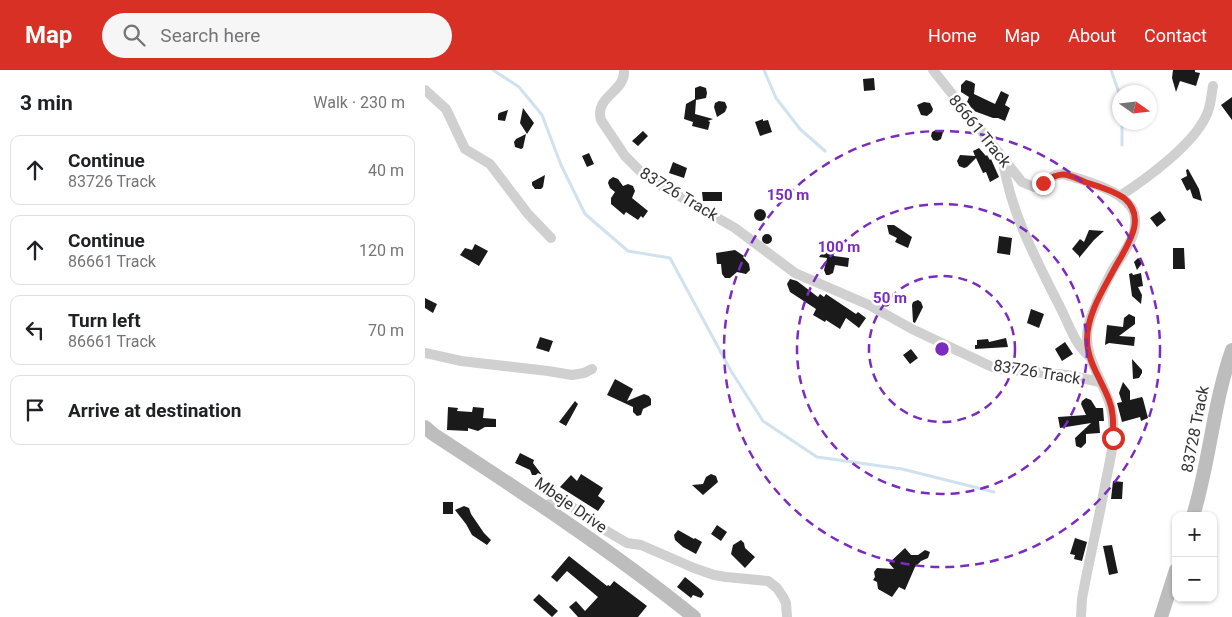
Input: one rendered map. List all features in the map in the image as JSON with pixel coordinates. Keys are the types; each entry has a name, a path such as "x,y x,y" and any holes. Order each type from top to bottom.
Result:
{"street":[{"name":"83726 Track","path":"624,70 622,83 608,95 600,108 599,114 625,156 653,181 735,228 795,273 869,305 912,329 990,366 1006,370 1067,375 1100,382 1110,401 1113,438 1081,599 1081,617"},
{"name":"86661 Track","path":"933,70 1022,182 1028,186 1038,186 1056,175 1063,174 1120,196"},
{"path":"1100,382 1091,358 1087,340 1088,328 1093,312 1113,270 1127,249 1135,224 1131,206 1120,196 1189,140 1206,116 1213,86"},
{"path":"425,90 446,109 465,149 490,164 528,214 551,238"},
{"path":"1003,160 1011,201 1025,237 1073,334 1083,351 1091,358"},
{"name":"83728 Track","path":"1194,512 1207,461 1219,394 1232,350"},
{"path":"425,353 461,361 572,375 592,369"},
{"name":"Mbeje Drive","path":"425,427 651,583 694,617"},
{"path":"543,507 557,500 565,502 627,543 641,545 687,565 726,577 768,581 777,588 783,597 786,603 787,617"},
{"path":"1161,617 1172,583"}],"building":[{"path":"1173,70 1195,70 1195,72 1200,73 1196,86 1180,81 1176,92 1172,78"},
{"path":"874,78 875,90 864,91 863,79"},
{"path":"966,80 975,84 974,94 995,104 1001,91 1009,95 1005,105 1010,108 1005,121 974,111 967,102 969,97 961,92 961,85"},
{"path":"700,86 706,88 707,93 706,98 696,100 695,114 713,119 708,121 710,122 708,130 692,126 693,122 684,119 686,104 695,99 695,88"},
{"path":"1232,97 1232,120 1221,105"},
{"path":"719,101 725,102 727,107 725,112 717,117 714,107 715,103"},
{"path":"924,102 930,103 933,109 927,116 921,115 917,105"},
{"path":"523,108 534,123 527,134 520,123"},
{"path":"508,110 505,121 498,120 499,113"},
{"path":"763,119 763,121 768,120 772,132 760,136 755,122"},
{"path":"936,130 943,132 941,139 937,141 933,140 931,136 932,132"},
{"path":"643,131 648,136 638,146 632,141"},
{"path":"526,134 523,148 515,147 514,142 516,139"},
{"path":"979,148 991,159 999,177 990,182 986,172 983,173 976,158 964,168 959,166 957,161 960,155 975,156 973,151"},
{"path":"589,153 594,164 587,167 582,156"},
{"path":"673,162 687,168 684,178 669,173"},
{"path":"1188,169 1199,189 1202,201 1193,198 1190,189 1187,191 1181,179 1187,176 1186,170"},
{"path":"545,175 543,187 535,189 532,182"},
{"path":"613,177 618,179 623,186 628,184 633,186 635,191 632,198 648,211 643,218 641,216 638,220 626,212 624,215 611,204 611,198 615,192 608,183"},
{"path":"702,192 722,192 722,201 703,201"},
{"path":"758,209 762,209 766,215 762,221 758,221 754,217 754,213"},
{"path":"1160,211 1166,220 1157,227 1150,218"},
{"path":"887,225 894,225 912,237 908,248 895,242 897,238 889,234"},
{"path":"1089,230 1104,231 1079,258 1072,249 1080,239 1084,242"},
{"path":"765,234 769,234 772,239 771,243 765,244 762,241 762,237"},
{"path":"999,236 1012,238 1010,255 997,253"},
{"path":"475,244 488,251 479,266 460,255 465,248 472,250"},
{"path":"830,246 834,256 849,258 848,267 835,265 833,273 826,275 824,270 827,258 819,257"},
{"path":"1173,248 1184,248 1185,269 1173,269"},
{"path":"735,250 744,256 750,270 746,274 737,272 730,278 725,278 722,274 721,264 717,264 716,253"},
{"path":"1138,258 1143,262 1137,270 1134,262"},
{"path":"1132,273 1133,275 1141,273 1143,286 1138,287 1142,295 1141,304 1132,296 1129,274"},
{"path":"790,279 797,281 818,297 820,294 824,297 826,294 856,314 858,312 866,318 859,328 846,318 840,329 826,320 825,322 813,315 816,309 790,292 787,284"},
{"path":"886,297 891,302 886,307 881,302"},
{"path":"425,298 437,304 433,313 425,308"},
{"path":"918,300 923,307 915,323 913,322 912,305 913,302"},
{"path":"1031,309 1044,314 1039,328 1027,323"},
{"path":"1129,314 1135,317 1135,324 1119,336 1135,337 1134,346 1109,343 1105,345 1107,325 1123,327 1124,318"},
{"path":"540,337 553,341 549,352 536,348"},
{"path":"1006,338 1008,347 975,349 977,340 988,339 989,342"},
{"path":"1065,342 1073,354 1062,361 1055,349"},
{"path":"911,349 918,358 910,364 903,355"},
{"path":"1132,359 1142,370 1139,378 1133,379"},
{"path":"615,379 633,389 627,401 644,394 649,396 651,405 643,409 641,415 637,416 633,412 633,407 607,395"},
{"path":"1123,382 1130,391 1130,400 1142,397 1148,418 1141,421 1140,417 1122,422 1117,403 1122,402 1119,393"},
{"path":"1086,398 1091,400 1096,408 1103,408 1104,421 1099,421 1100,433 1086,434 1086,443 1081,448 1076,446 1075,438 1091,423 1060,428 1058,417 1086,415 1081,404"},
{"path":"575,401 578,404 566,426 559,422"},
{"path":"448,407 458,408 457,411 472,412 473,407 484,408 483,418 496,419 496,427 485,427 478,431 468,428 468,431 447,430"},
{"path":"520,453 534,460 533,463 542,475 538,473 532,475 530,470 515,463"},
{"path":"581,474 603,488 598,496 605,501 598,511 560,487 571,475 577,481"},
{"path":"711,474 716,476 718,482 703,495 692,485 703,484 706,477"},
{"path":"1113,481 1123,482 1122,499 1111,499"},
{"path":"443,502 453,502 453,514 443,514"},
{"path":"464,506 469,508 484,533 491,540 487,545 472,535 455,510"},
{"path":"717,525 727,532 721,541 711,534"},
{"path":"678,530 702,542 696,554 675,540 674,535"},
{"path":"1075,538 1087,542 1082,561 1074,559 1075,555 1070,554"},
{"path":"741,540 745,548 755,557 745,568 731,554 733,545"},
{"path":"1112,545 1118,573 1109,575 1103,546"},
{"path":"905,548 911,555 918,555 925,550 930,552 928,558 921,561 915,567 905,590 899,587 892,597 878,589 877,582 873,580 875,577 874,572 877,568 894,569 889,563"},
{"path":"569,556 607,586 610,586 614,581 647,606 638,617 578,617 569,607 576,601 585,611 598,597 567,571 557,582 551,577"},
{"path":"685,577 701,590 704,594 701,598 693,595 691,598 677,587"},
{"path":"539,594 558,611 552,617 533,600"}],"waterway":[{"path":"493,70 519,87 542,115 561,165 585,214 628,251 670,258 731,371 763,421 817,457 902,469 994,492"},
{"path":"764,70 776,98 800,129 825,151"},
{"path":"1111,70 1116,85"},
{"path":"1122,130 1122,145"}],"route":[{"path":"1043,183 1056,175 1063,174 1077,178 1125,199 1131,206 1134,214 1133,235 1103,290 1088,328 1088,351 1100,382 1110,401 1113,438"}]}
